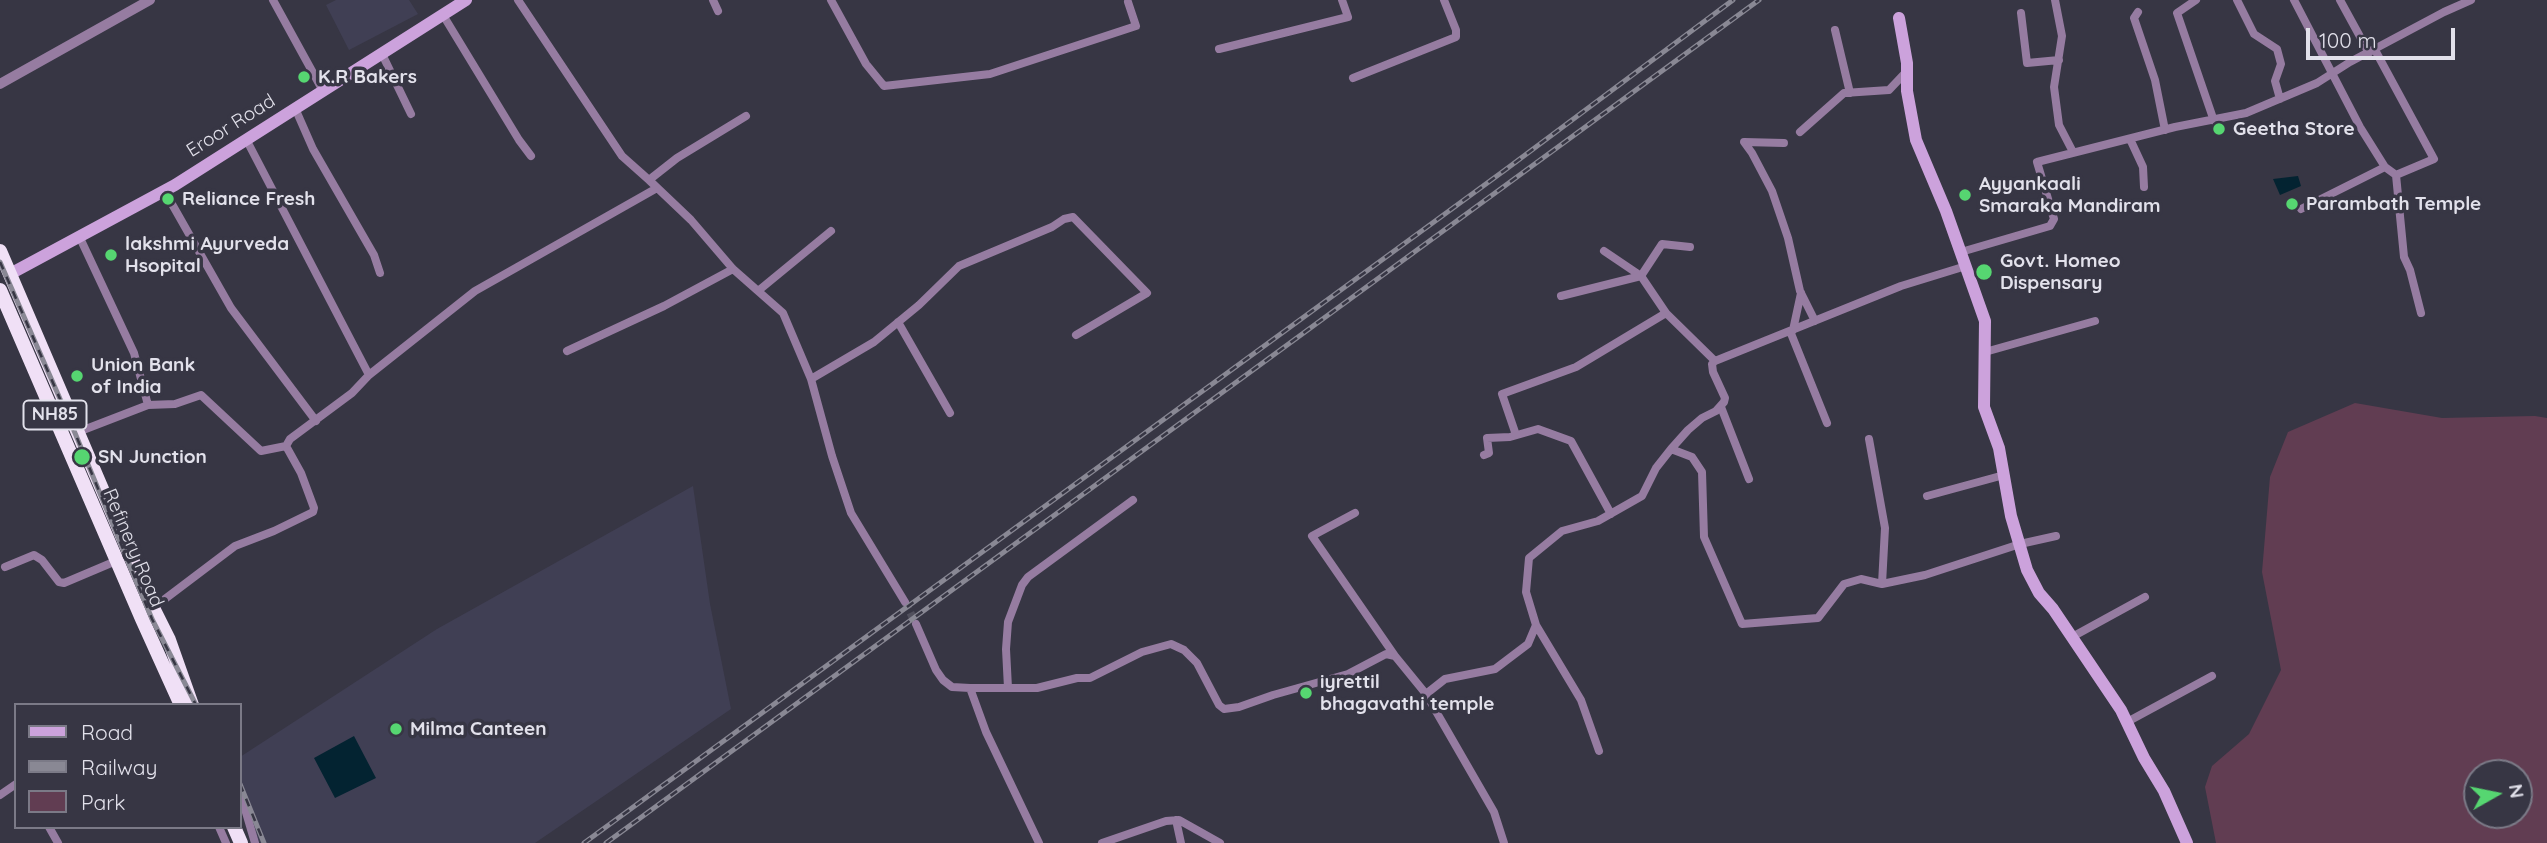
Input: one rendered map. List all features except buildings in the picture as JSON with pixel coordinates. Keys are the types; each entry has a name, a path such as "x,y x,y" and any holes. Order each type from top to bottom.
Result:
{"highway":[{"path":"0,251 169,640 191,703"},
{"name":"Refinery Road","path":"0,290 180,703"}],"main road":[{"name":"Eroor Road","path":"10,274 164,190 466,0"},
{"path":"1899,18 1907,71 1907,91 1916,140 1931,173 1985,321 1984,407 1999,448 2011,516 2027,570 2039,593 2098,672 2164,791 2187,843"}],"street":[{"path":"273,0 323,91"},
{"path":"518,0 622,156 691,220 733,269 783,313 811,379 851,513 905,602"},
{"path":"713,0 718,11"},
{"path":"831,0 866,64 884,86 990,74 1136,26 1128,2"},
{"path":"1219,49 1348,17 1342,0"},
{"path":"1353,78 1456,37 1456,30 1444,0"},
{"path":"2055,0 2062,36 2054,87 2059,125 2073,152"},
{"path":"2196,0 2177,13 2214,121"},
{"path":"2237,0 2254,34 2277,49 2281,64 2274,81 2280,99"},
{"path":"2294,0 2360,127 2385,167 2396,175 2404,257 2421,313"},
{"path":"2340,0 2434,159 2396,175"},
{"path":"1961,252 2050,226 2054,219 2037,162 2165,130 2246,114 2316,83 2333,71 2471,0"},
{"path":"0,84 147,1"},
{"path":"2138,12 2134,18 2155,80 2165,130"},
{"path":"2021,13 2027,63 2059,60"},
{"path":"443,15 531,156"},
{"path":"1835,30 1850,93"},
{"path":"382,54 411,114"},
{"path":"1800,132 1844,93 1889,90 1907,71"},
{"path":"295,108 313,149 374,255 380,273"},
{"path":"649,180 677,158 746,116"},
{"path":"246,139 369,375"},
{"path":"2130,139 2143,167 2144,187"},
{"path":"1784,143 1744,142 1772,191 1788,238 1801,293 1815,321"},
{"path":"2301,209 2385,167"},
{"path":"153,608 235,545 262,536 313,512 314,508 300,473 286,446 290,439 360,386 369,375 475,291 657,188"},
{"path":"164,190 231,308 316,421"},
{"path":"811,379 874,342 958,266 1052,227 1064,219 1073,218 1147,293 1076,335"},
{"path":"758,291 831,230"},
{"path":"79,238 134,353 148,405"},
{"path":"1561,296 1641,276 1662,244 1690,247"},
{"path":"1604,251 1641,276 1666,313 1716,361"},
{"path":"1599,751 1581,700 1536,625 1526,592 1530,558 1562,531 1598,521 1642,496 1656,468 1671,449 1702,418 1721,407 1725,398 1713,372 1712,364 1716,361 1850,309 1901,286 1966,266"},
{"path":"567,351 664,306 733,269"},
{"path":"1801,293 1792,330 1827,423"},
{"path":"1516,435 1502,394 1576,367 1666,313"},
{"path":"1985,352 2095,321"},
{"path":"898,322 950,413"},
{"path":"78,432 148,405 174,404 201,395 261,451 286,446"},
{"path":"1721,407 1749,479"},
{"path":"1484,455 1489,453 1487,438 1538,429 1571,441 1611,514"},
{"path":"1869,439 1885,528 1882,584"},
{"path":"1671,449 1692,457 1702,472 1704,537 1742,624 1818,618 1844,584 1861,579 1882,584 1925,575 2020,544 2056,536"},
{"path":"1927,496 2004,475"},
{"path":"1008,688 1008,622 1022,585 1028,577 1133,500"},
{"path":"1354,513 1312,536 1395,656 1426,694 1494,812 1504,843"},
{"path":"5,567 34,555 43,560 60,582 70,583 116,561"},
{"path":"2072,637 2145,597"},
{"path":"916,624 936,670 952,687 1037,688 1077,678 1090,678 1142,652 1171,644 1184,650 1197,663 1219,705 1224,709 1239,707 1285,691 1349,674 1387,654 1395,656"},
{"path":"1426,694 1445,680 1495,669 1528,644 1536,625"},
{"path":"2127,722 2212,676"},
{"path":"970,688 986,732 1039,843"},
{"path":"242,799 255,843"},
{"path":"1176,820 1181,843"},
{"path":"1102,843 1176,820 1220,843"}],"shaded area":[{"path":"336,0 409,0 418,14 349,50 326,5"},
{"path":"2298,176 2301,186 2280,195 2273,179"},
{"path":"693,486 710,604 731,709 535,843 260,843 242,803 242,756 437,629"},
{"path":"354,736 376,778 335,798 314,758"}],"green space":[{"path":"2355,403 2442,418 2547,418 2547,843 2216,843 2205,787 2212,766 2249,734 2281,670 2262,572 2270,477 2288,432"}],"tunnel":[{"path":"905,602 916,624"}],"railway":[{"path":"584,843 1505,170 1733,0"},
{"path":"606,843 1759,0"},
{"path":"0,262 152,619 195,703"},
{"path":"242,789 264,843"}],"place":[{"name":"K.R Bakers","path":"304,77"},
{"name":"Geetha Store","path":"2219,129"},
{"name":"Ayyankaali Smaraka Mandiram","path":"1965,195"},
{"name":"Reliance Fresh","path":"168,199"},
{"name":"Parambath Temple","path":"2292,204"},
{"name":"lakshmi Ayurveda Hsopital","path":"111,255"},
{"name":"Govt. Homeo Dispensary","path":"1984,272"},
{"name":"Union Bank of India","path":"77,376"},
{"name":"SN Junction","path":"82,457"},
{"name":"iyrettil bhagavathi temple","path":"1306,693"},
{"name":"Milma Canteen","path":"396,729"}]}
